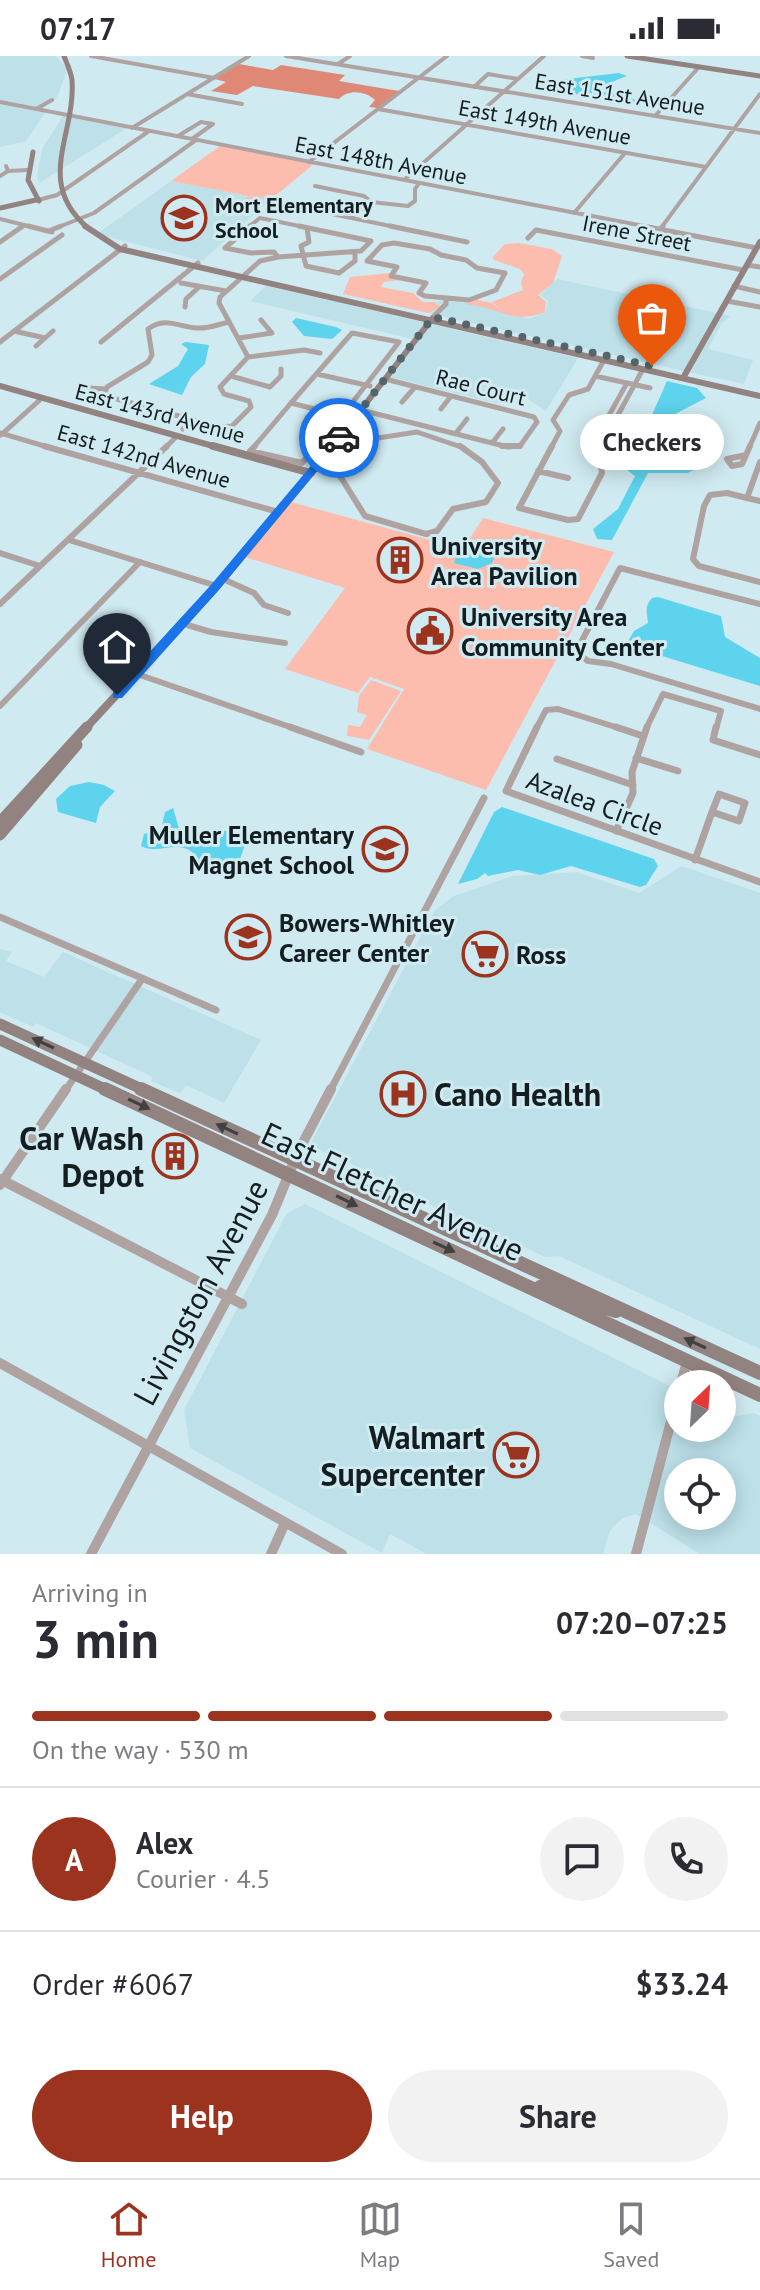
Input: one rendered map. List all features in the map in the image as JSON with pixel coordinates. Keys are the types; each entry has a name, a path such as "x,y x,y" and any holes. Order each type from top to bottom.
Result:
{"main road":[{"path":"64,56 71,74 65,91"},
{"path":"44,125 76,82 76,68 70,56"},
{"path":"627,56 760,76"},
{"path":"52,122 55,101"},
{"path":"24,170 39,142"},
{"path":"28,149 23,159 24,191 43,209"},
{"path":"0,208 35,201"},
{"path":"60,222 72,232"},
{"path":"60,222 96,240 122,248 760,393"},
{"path":"684,376 758,245"},
{"path":"433,318 604,360 684,376"},
{"path":"0,822 184,624 311,473 433,318"},
{"name":"East 143rd Avenue","path":"0,386 311,473"},
{"path":"0,835 70,755 86,730"},
{"path":"54,762 70,755"},
{"path":"20,813 25,794"},
{"name":"East Fletcher Avenue","path":"0,1024 86,1062 526,1285 760,1395"},
{"name":"East Fletcher Avenue","path":"0,1040 630,1313 760,1373"},
{"path":"526,1285 555,1289 593,1307 630,1313"}],"street":[{"path":"91,56 214,78"},
{"path":"132,128 249,56"},
{"name":"East 151st Avenue","path":"286,56 760,133"},
{"path":"338,64 350,56"},
{"path":"309,162 447,56"},
{"path":"404,180 544,56"},
{"path":"582,56 593,58"},
{"path":"655,116 699,67"},
{"path":"474,87 488,74 518,79"},
{"path":"187,94 242,104"},
{"path":"660,230 760,94"},
{"path":"36,109 55,101"},
{"name":"East 148th Avenue","path":"0,102 660,230 758,245"},
{"name":"East 149th Avenue","path":"378,109 706,167"},
{"path":"49,231 60,222 94,213 213,124 201,122 178,136"},
{"path":"35,201 57,195 149,131"},
{"path":"574,213 625,153"},
{"path":"0,176 5,165 24,170"},
{"path":"315,186 364,196 371,202 396,207 411,205 419,183"},
{"path":"351,217 371,202"},
{"path":"293,206 467,242"},
{"path":"248,357 219,307 220,297 226,291 262,262 278,257 361,251 371,241 260,218 225,246 251,253 274,252 278,257"},
{"path":"0,219 62,235 0,279"},
{"path":"0,242 25,225"},
{"path":"307,228 309,242 301,246 306,266 339,273 355,261 355,252"},
{"name":"Irene Street","path":"528,238 536,230 745,267 760,267"},
{"path":"394,243 430,249 441,255 466,260 477,268 505,273 491,293 469,300 446,299 419,293 426,283 391,276 397,267 367,261 382,245 394,243"},
{"path":"0,342 122,248"},
{"path":"101,342 196,265"},
{"path":"181,283 226,291"},
{"path":"734,286 760,292"},
{"path":"185,307 186,299 198,288"},
{"path":"433,318 446,304 446,299"},
{"path":"727,301 760,307"},
{"path":"89,388 105,389 148,362 152,355 148,329 156,322 165,320 199,328 229,322"},
{"path":"239,338 272,333 261,320"},
{"path":"14,331 45,338"},
{"path":"36,346 53,331"},
{"path":"290,403 342,416 399,344 397,340 352,333 290,403 248,453 302,463 330,431"},
{"path":"105,389 109,397 219,427 232,426 251,407 249,401 224,394 220,387 248,357 304,350 320,353"},
{"path":"604,360 588,389 569,395 553,420 561,430 519,508 574,521 602,473 598,453 643,369"},
{"path":"231,376 270,387 281,376 281,369"},
{"name":"Rae Court","path":"319,372 369,383 415,387 534,417 537,422 520,446 492,443"},
{"path":"596,375 650,388"},
{"path":"605,439 598,435 627,383"},
{"path":"402,402 415,387"},
{"path":"441,409 451,396"},
{"path":"0,434 42,398"},
{"path":"361,410 492,443 503,429"},
{"path":"456,433 467,419"},
{"path":"183,429 193,420"},
{"path":"747,455 760,423"},
{"path":"421,433 465,445 498,483 486,502 453,509 437,531 426,534 363,514 336,470 335,465 343,456 358,441 421,433"},
{"name":"East 142nd Avenue","path":"0,434 278,512"},
{"path":"0,604 176,437"},
{"path":"327,453 343,456"},
{"path":"747,498 760,462"},
{"path":"538,471 568,478"},
{"path":"760,501 715,492 710,495 704,506 694,562 760,582"},
{"path":"69,540 254,593 264,605 288,613"},
{"path":"0,553 40,566"},
{"path":"0,706 140,562"},
{"path":"760,604 620,568 576,652 588,661 611,664 760,709"},
{"path":"184,624 211,632 285,643"},
{"path":"137,674 361,752"},
{"path":"616,831 633,793 636,758 659,698 668,694 721,711 713,740 760,755"},
{"name":"Azalea Circle","path":"643,736 552,708 546,710 506,786 510,795 760,882"},
{"path":"636,758 678,771"},
{"path":"557,759 633,785"},
{"path":"695,860 712,812 719,794 745,803 739,821 712,812"},
{"name":"Livingston Avenue","path":"91,1554 229,1297 484,798"},
{"path":"0,917 216,1010"},
{"path":"142,979 1,1182 242,1304"},
{"path":"685,1370 687,1361"},
{"path":"0,1363 342,1554"},
{"path":"636,1554 666,1442"},
{"path":"271,1554 285,1523"}],"shaded area":[{"path":"0,56 56,56 67,69 55,100 36,108 0,101"},
{"path":"239,64 273,70 281,65 345,75 339,81 399,91 378,108 369,107 375,100 357,92 339,99 253,86 237,95 211,91 226,82 215,79"},
{"path":"0,103 46,112 26,141 0,147"},
{"path":"63,116 127,128 39,183 37,175 43,147"},
{"path":"220,146 314,164 270,200 251,196 260,199 254,205 240,202 249,196 171,181"},
{"name":"Mort Elementary School","path":"171,181 270,200 202,261 97,234"},
{"path":"519,243 552,249 562,256 553,283 538,295 546,302 545,312 524,317 465,304 473,299 492,303 503,312 492,302 523,290 521,282 524,274 520,269 493,257 505,244"},
{"path":"390,273 402,280 384,282 381,287 413,293 423,302 435,302 441,307 428,313 343,294 350,277"},
{"path":"557,279 717,313 684,371 428,313 439,305 436,302 448,298 529,319 546,312 548,301 540,295"},
{"path":"266,286 426,323 413,339 250,301"},
{"path":"722,314 731,316 722,323 708,349 753,360 744,384 689,372"},
{"path":"430,324 578,358 546,411 526,398 496,403 395,378 387,379"},
{"path":"291,502 463,549 483,518 614,552 486,790 367,749 404,689 370,677 358,693 285,669 345,588 245,557"},
{"path":"371,680 401,691 369,740 347,736 348,725 360,727 367,715 357,712 359,696"},
{"path":"682,866 760,893 760,1349 559,1256 546,1257 371,1179 370,1172 309,1146 435,910 454,896 512,876 576,872 639,893"},
{"path":"0,949 12,952 6,961 44,977 63,952 261,1040 224,1103 186,1085 180,1093 151,1081 153,1077 36,1023 33,1027 0,1012"},
{"path":"305,1204 664,1383 664,1442 736,1442 736,1416 754,1413 760,1416 760,1554 700,1554 636,1514 623,1518 610,1530 603,1554 427,1554 390,1534 382,1553 190,1448 184,1410 287,1213"}],"water":[{"path":"619,73 627,76 594,89 640,101 627,103 541,88 542,84 550,81"},
{"path":"296,318 342,330 332,339 304,336 292,322"},
{"path":"181,344 209,345 205,364 191,377 182,395 149,384 178,366 188,349"},
{"path":"667,381 697,388 706,398 677,413 660,444 699,462 702,467 687,473 648,473 612,540 597,539 593,529 618,509 635,476 616,462 612,454 614,450 639,444"},
{"path":"481,546 496,553 492,563 478,569 454,563 456,556"},
{"path":"658,597 721,616 725,637 760,658 760,686 626,645 634,631 648,623 648,604 652,598"},
{"path":"89,782 115,791 100,807 96,823 58,812 56,799 70,786"},
{"path":"502,807 654,859 658,866 646,885 640,887 571,866 540,875 518,870 488,876 485,873 477,879 458,884 494,812"},
{"path":"173,808 180,832 198,835 227,831 247,839 240,859 204,868 186,849 141,846 144,834 161,830 165,812"}],"way so far":[{"path":"339,438 433,317 652,366"}],"place":[{"name":"Mort Elementary School","path":"184,218"},
{"name":"Checkers","path":"652,366"},
{"name":"University Area Pavilion","path":"400,560"},
{"name":"University Area Community Center","path":"430,631"},
{"name":"Muller Elementary Magnet School","path":"385,849"},
{"name":"Bowers-Whitley Career Center","path":"248,937"},
{"name":"Ross","path":"485,954"},
{"name":"Cano Health","path":"403,1094"},
{"name":"Car Wash Depot","path":"175,1156"},
{"name":"Walmart Supercenter","path":"516,1455"}],"route":[{"path":"117,695 184,624 339,438"}]}
